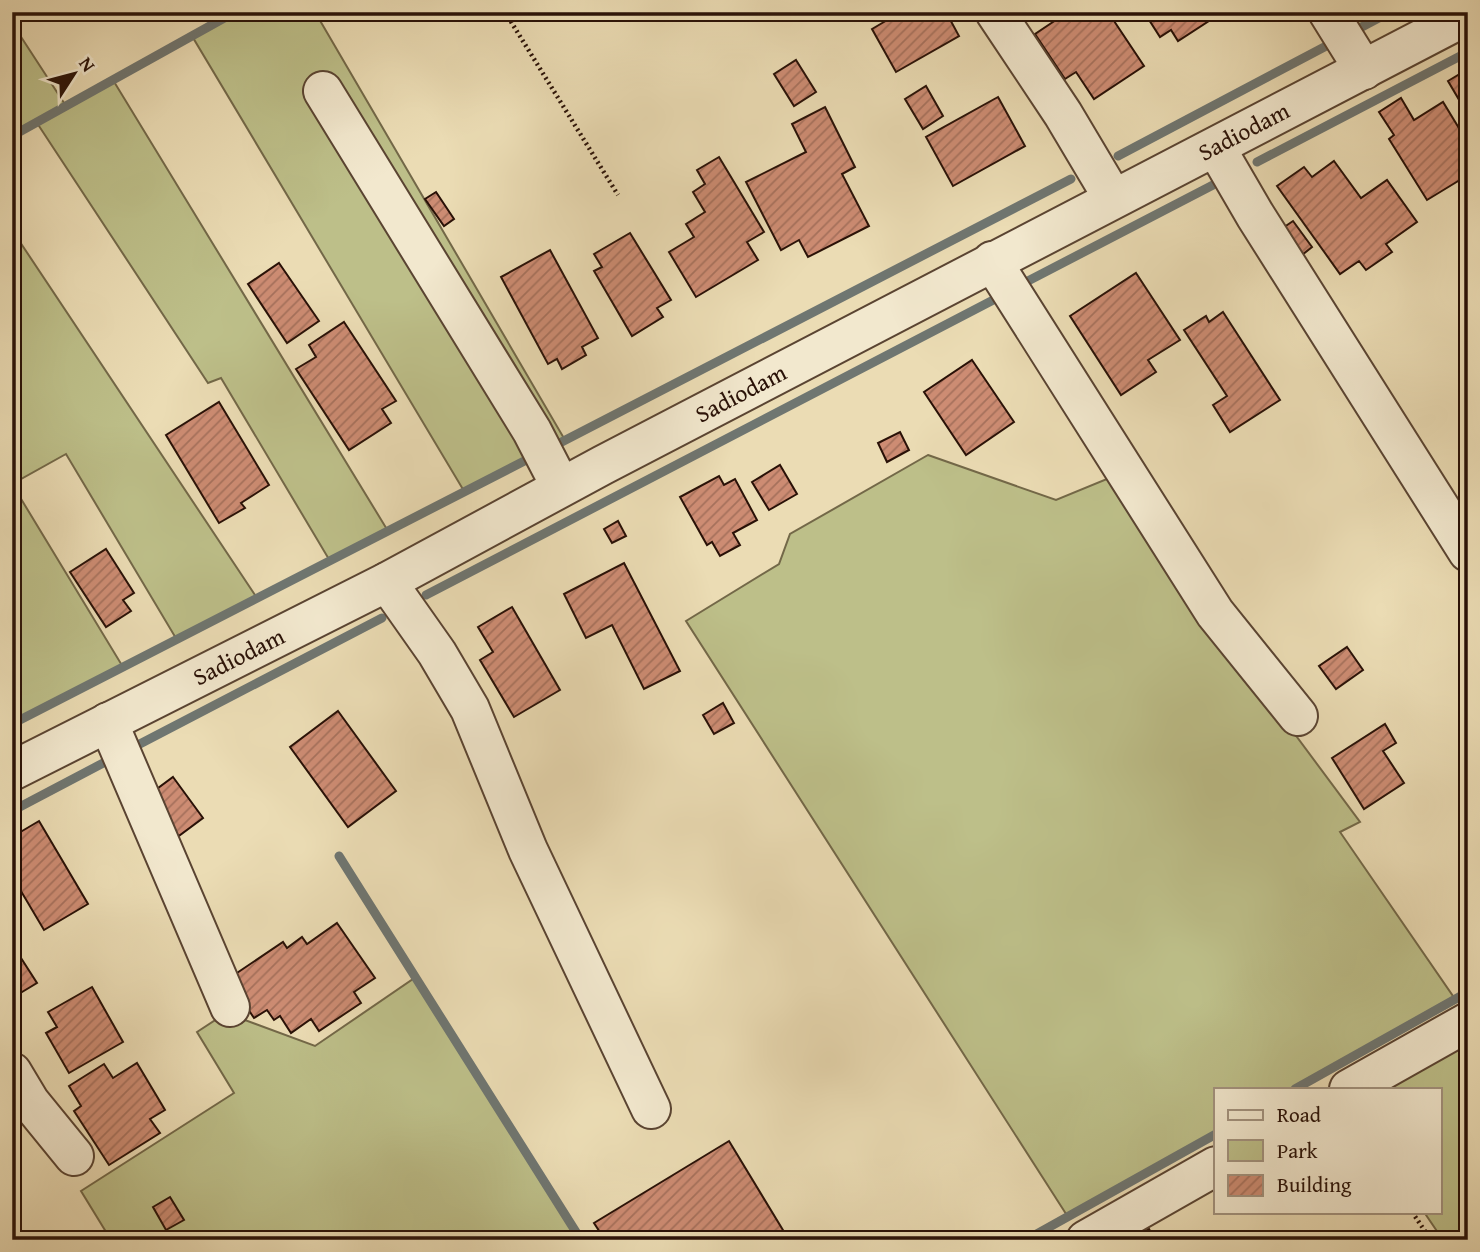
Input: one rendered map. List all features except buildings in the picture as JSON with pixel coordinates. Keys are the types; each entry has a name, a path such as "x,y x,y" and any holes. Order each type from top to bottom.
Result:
{"street":[{"path":"995,12 1063,114 1113,198"},
{"path":"1328,12 1364,70"},
{"name":"Sadiodam","path":"12,771 387,582 992,261 1216,148 1468,15"},
{"path":"323,91 532,431 562,488"},
{"path":"1216,148 1255,215 1468,552"},
{"path":"992,261 1215,613 1298,716"},
{"path":"387,582 437,653 470,709 528,850 651,1109"},
{"path":"108,722 230,1007"},
{"path":"1351,1088 1468,1022"},
{"path":"12,1072 30,1102 74,1156"},
{"path":"1086,1240 1214,1167"}],"path":[{"path":"505,12 618,195"},
{"path":"1413,1214 1431,1240"}],"green space":[{"path":"235,12 315,12 565,440 464,491 192,36"},
{"path":"1335,12 1390,12 1348,34"},
{"path":"12,23 66,106 113,80 388,531 330,561 221,378 208,383 37,123 12,136"},
{"path":"12,230 257,598 177,640 66,454 12,484"},
{"path":"928,455 1056,500 1119,474 1208,617 1360,822 1340,832 1455,999 1297,1088 1214,1088 1214,1135 1068,1217 686,621 779,564 790,534"},
{"path":"12,484 123,667 19,720 12,710"},
{"path":"416,977 581,1240 111,1240 81,1191 234,1093 197,1032 226,1013 315,1046"},
{"path":"1468,1036 1468,1240 1443,1240 1425,1214 1442,1214 1442,1088 1373,1088"}],"waterway":[{"path":"12,136 235,12"},
{"path":"1358,29 1390,12"},
{"path":"1118,156 1330,44"},
{"path":"1257,162 1468,52"},
{"path":"552,447 1071,179"},
{"path":"1026,282 1213,185"},
{"path":"426,595 999,297"},
{"path":"12,724 534,456"},
{"path":"134,747 382,618"},
{"path":"12,811 107,761"},
{"path":"339,856 581,1240"},
{"path":"1297,1088 1468,992"},
{"path":"1026,1240 1214,1135"}]}
